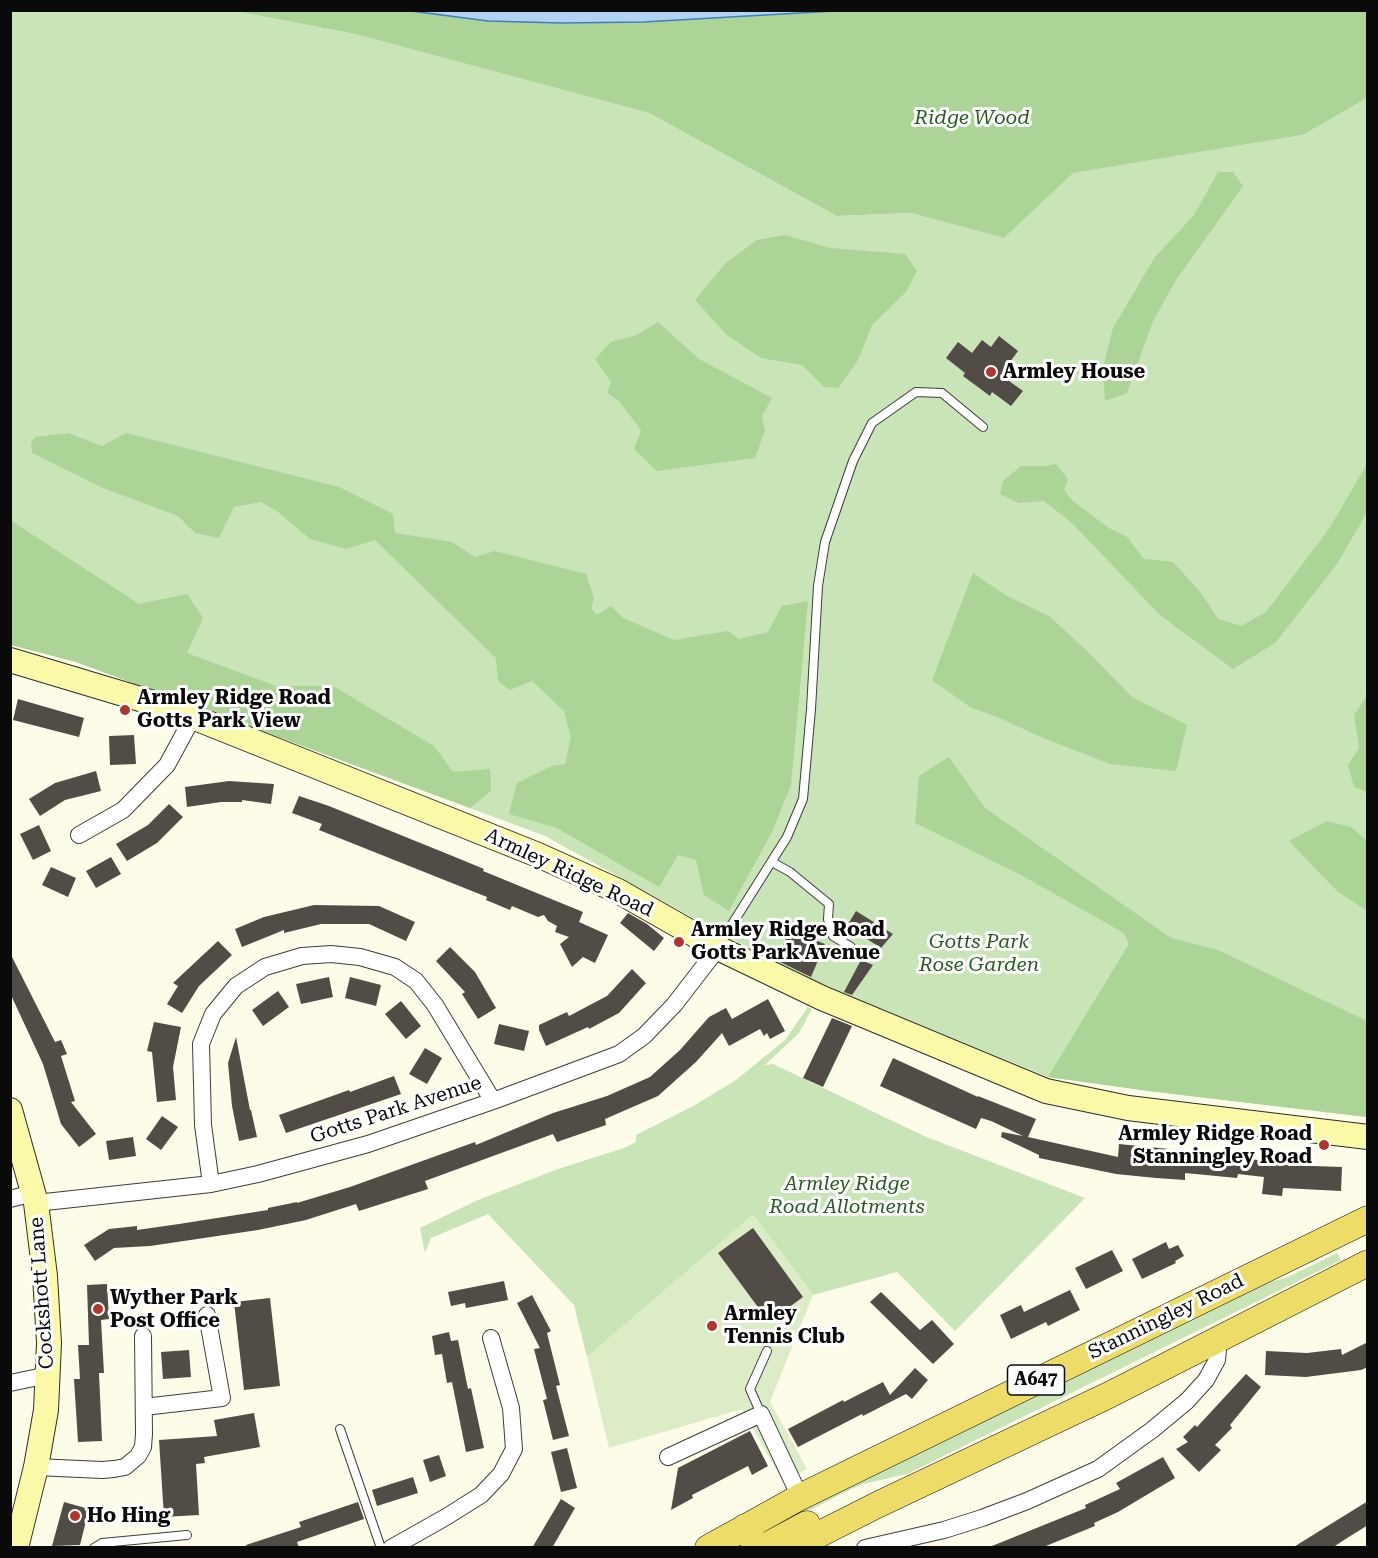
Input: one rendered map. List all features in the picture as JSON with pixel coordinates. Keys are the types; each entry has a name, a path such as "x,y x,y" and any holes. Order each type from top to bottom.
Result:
{"main road":[{"name":"Stanningley Road","path":"778,1542 800,1497 1368,1219"},
{"path":"1250,1276 1286,1273 1338,1246 1346,1248 1362,1265"},
{"name":"Stanningley Road","path":"708,1548 778,1542 877,1505 1109,1395 1362,1265"}],"street":[{"name":"Armley Ridge Road","path":"10,660 193,717 538,855 618,891 718,948 822,998 1046,1091 1128,1108 1368,1137"},
{"path":"79,835 123,810 168,765 193,717"},
{"name":"Gotts Park Avenue","path":"26,1198 212,1184 368,1144 493,1101 619,1054 644,1036 674,1005 718,948"},
{"path":"212,1184 203,1125 201,1044 213,1014 236,986 265,967 302,956 331,954 360,957 395,967 416,981 435,1005 493,1101"},
{"name":"Cockshott Lane","path":"10,1110 26,1198 45,1276 49,1343 46,1410 20,1547"},
{"path":"144,1407 222,1398 207,1315"},
{"path":"36,1467 102,1470 125,1467 138,1456 143,1447 143,1336"},
{"path":"392,1548 481,1495 501,1474 514,1449 511,1408 491,1338"},
{"path":"865,1548 944,1530 982,1518 1027,1501 1098,1469 1187,1401 1206,1380 1217,1360 1218,1339"},
{"path":"10,1383 48,1375"},
{"path":"668,1457 761,1414 800,1497"}],"lane":[{"path":"718,948 788,837 803,799 818,586 825,542 854,461 872,423 916,392 942,393 983,427"},
{"path":"772,862 789,872 829,904 828,919 833,936 851,947"},
{"path":"761,1414 750,1389 767,1351"},
{"path":"340,1429 381,1548"},
{"path":"94,1548 102,1543 187,1535"}],"green space":[{"name":"Ridge Wood","path":"411,10 488,21 561,23 643,22 835,10 1367,11 1367,98 1303,135 1073,173 1004,238 911,213 837,216 649,113 355,34 235,11"},
{"name":"Gotts Park Rose Garden","path":"10,11 235,11 355,34 649,113 837,216 911,213 1004,238 1072,173 1303,135 1367,98 1367,1117 1048,1077 805,977 545,836 76,662 11,645"},
{"path":"1218,172 1233,172 1243,186 1176,280 1153,321 1127,393 1105,401 1103,367 1113,328 1155,257 1194,215"},
{"path":"785,235 830,248 905,254 917,271 906,292 872,325 857,362 838,388 824,387 802,365 761,358 727,335 695,300 726,263 757,240"},
{"path":"658,322 699,359 772,398 762,416 765,431 755,458 657,471 634,449 641,430 618,400 607,393 611,382 595,359 611,342 637,335"},
{"path":"68,433 102,446 126,433 339,487 393,514 395,533 452,542 475,557 495,551 586,574 594,598 591,609 597,615 611,606 623,618 674,640 728,631 739,639 768,632 782,606 808,601 791,785 772,832 729,911 704,895 696,860 678,855 659,887 557,828 509,814 517,783 552,766 565,764 571,737 564,711 532,681 510,690 498,681 496,658 375,540 346,549 310,539 277,511 261,502 234,507 219,538 195,533 178,516 103,488 32,453 31,444 35,437"},
{"path":"1056,464 1068,479 1064,490 1073,501 1109,528 1127,537 1144,559 1173,562 1201,593 1218,619 1241,626 1266,612 1329,529 1367,464 1367,512 1337,564 1275,643 1233,669 1160,615 1072,523 1044,501 1019,503 1000,494 1003,481 1021,466"},
{"path":"10,520 139,604 187,594 203,618 187,653 276,686 333,686 434,746 453,772 490,769 491,791 470,808 76,662 11,645"},
{"path":"973,573 1007,596 1049,616 1132,697 1187,725 1176,771 1110,764 970,707 932,680"},
{"path":"1367,696 1367,792 1354,787 1348,765 1359,748 1354,715"},
{"path":"949,757 985,808 1171,938 1218,950 1367,1021 1367,1117 1048,1077 1129,944 1124,933 1021,875 915,823 919,776"},
{"path":"1327,821 1351,827 1367,841 1367,911 1337,891 1289,841"},
{"name":"Armley Ridge Road Allotments","path":"808,1007 812,1009 799,1033 765,1065 773,1064 924,1136 1085,1198 955,1331 897,1272 813,1295 753,1215 587,1357 574,1305 488,1214 431,1238 425,1253 420,1228 478,1200 636,1142 636,1135 695,1105 736,1080 785,1040"},
{"name":"Armley Tennis Club","path":"753,1215 813,1295 770,1402 807,1469 783,1482 742,1409 609,1448 587,1357"},
{"path":"1337,1253 1341,1260 907,1474 863,1484 795,1518 791,1511 1235,1292 1288,1277"}],"water":[{"path":"411,11 835,11 643,22 561,23 488,21"}],"building":[{"name":"Armley House","path":"999,336 1018,351 1010,362 1019,368 1009,381 1023,391 1011,406 992,392 990,396 963,376 965,373 946,358 958,342 972,353 982,340 991,347"},
{"path":"18,699 84,718 79,737 13,720"},
{"path":"134,735 136,764 110,765 109,736"},
{"path":"96,771 101,791 65,800 40,816 29,799 55,783"},
{"path":"229,781 274,784 271,804 242,800 242,802 221,802 187,807 185,787"},
{"path":"299,796 455,857 484,869 483,871 583,912 579,922 608,935 595,963 583,957 572,967 560,944 569,937 555,932 557,926 548,921 544,915 538,917 512,906 510,910 486,900 487,897 319,830 322,824 292,813"},
{"path":"169,804 183,817 157,843 127,861 116,844 148,825"},
{"path":"39,825 51,851 33,860 20,834"},
{"path":"111,857 121,874 96,888 86,871"},
{"path":"51,867 76,878 68,897 42,885"},
{"path":"314,905 379,906 415,922 406,941 369,924 321,924 284,933 284,930 242,947 235,929 264,917"},
{"path":"856,911 893,934 881,948 847,926"},
{"path":"628,913 647,924 664,938 654,951 620,923"},
{"path":"789,932 811,942 812,939 825,944 811,977 776,960"},
{"path":"218,941 232,955 199,986 182,1013 167,1004 178,986 173,983"},
{"path":"450,947 475,972 496,1008 478,1019 462,994 465,992 436,961"},
{"path":"10,953 55,1042 61,1040 67,1054 61,1056 75,1101 71,1102 96,1134 79,1147 61,1124 43,1064 10,993"},
{"path":"861,960 873,965 852,995 844,992"},
{"path":"632,969 646,983 619,1013 589,1029 588,1027 546,1046 539,1025 567,1012 569,1016 607,996"},
{"path":"329,977 333,997 301,1004 296,984"},
{"path":"350,977 381,985 376,1006 345,998"},
{"path":"278,991 289,1007 263,1026 252,1010"},
{"path":"768,999 785,1031 770,1039 767,1033 764,1036 760,1029 729,1046 722,1033 696,1062 658,1096 605,1119 606,1125 557,1142 553,1134 425,1181 428,1189 359,1211 356,1204 306,1220 258,1230 150,1246 114,1248 95,1261 84,1245 109,1229 137,1226 137,1230 268,1210 268,1208 297,1203 350,1187 475,1142 476,1145 553,1113 607,1096 650,1077 680,1050 709,1017 726,1008 732,1019"},
{"path":"401,1001 421,1026 406,1039 385,1014"},
{"path":"832,1018 852,1026 823,1087 803,1078"},
{"path":"154,1022 181,1027 173,1067 176,1100 157,1102 152,1052 147,1051"},
{"path":"499,1024 529,1031 524,1051 494,1044"},
{"path":"236,1037 257,1137 239,1141 232,1106 228,1063"},
{"path":"425,1048 442,1058 427,1084 409,1074"},
{"path":"893,1058 978,1097 1036,1119 1028,1137 1118,1157 1119,1144 1239,1156 1239,1158 1286,1163 1285,1165 1342,1167 1341,1191 1283,1188 1282,1196 1262,1194 1264,1177 1238,1174 1237,1178 1185,1173 1185,1180 1156,1178 1116,1174 1039,1158 1039,1155 1001,1137 1002,1132 1023,1136 991,1121 981,1118 976,1129 880,1086"},
{"path":"394,1076 401,1094 286,1133 279,1115"},
{"path":"162,1116 178,1127 161,1150 146,1139"},
{"path":"133,1137 136,1156 109,1160 106,1141"},
{"path":"753,1228 803,1297 769,1322 718,1253"},
{"path":"1166,1242 1169,1249 1178,1245 1184,1256 1175,1261 1176,1263 1142,1279 1132,1259"},
{"path":"1112,1250 1123,1271 1086,1289 1075,1268"},
{"path":"504,1281 508,1300 466,1308 465,1303 451,1306 448,1292"},
{"path":"107,1284 109,1319 101,1320 104,1373 99,1373 102,1441 78,1442 74,1379 80,1379 78,1345 89,1345 87,1285"},
{"path":"1070,1290 1080,1310 1048,1326 1046,1322 1011,1339 1000,1315 1021,1305 1024,1312"},
{"path":"881,1292 920,1330 932,1320 954,1344 933,1364 870,1302"},
{"path":"532,1295 551,1331 547,1333 560,1385 556,1386 569,1436 553,1440 543,1400 547,1399 534,1349 540,1348 517,1303"},
{"path":"270,1298 280,1386 244,1390 234,1302"},
{"path":"449,1332 451,1341 458,1340 484,1448 466,1452 452,1382 447,1383 442,1354 435,1355 432,1336"},
{"path":"1368,1342 1368,1367 1361,1370 1306,1377 1265,1375 1266,1351 1307,1353 1341,1349 1342,1355"},
{"path":"189,1350 191,1377 163,1379 161,1352"},
{"path":"915,1368 928,1380 912,1399 906,1394 798,1447 788,1429 883,1382 890,1395"},
{"path":"1246,1374 1261,1387 1230,1425 1232,1428 1215,1445 1221,1450 1199,1472 1176,1449 1188,1442 1183,1437 1195,1425 1197,1427"},
{"path":"254,1413 260,1447 204,1457 205,1463 196,1464 199,1515 164,1517 159,1440 217,1436 214,1420"},
{"path":"750,1431 768,1466 752,1475 748,1466 692,1495 693,1498 671,1510 678,1468"},
{"path":"567,1448 577,1488 561,1492 551,1452"},
{"path":"439,1455 446,1476 430,1482 423,1460"},
{"path":"1163,1457 1175,1478 1118,1512 1094,1523 1095,1526 1041,1548 987,1548 1086,1508 1085,1505 1120,1489 1116,1483"},
{"path":"413,1477 418,1493 377,1506 372,1490"},
{"path":"561,1499 575,1508 552,1548 532,1548"},
{"path":"1368,1501 1368,1525 1332,1548 1292,1548"},
{"path":"64,1502 89,1509 80,1545 52,1546"},
{"path":"358,1502 364,1519 297,1542 299,1548 247,1548 246,1545 301,1527 299,1522"}],"place":[{"name":"Armley House","path":"991,372"},
{"name":"Armley Ridge Road Gotts Park View","path":"125,710"},
{"name":"Armley Ridge Road Gotts Park Avenue","path":"679,942"},
{"name":"Armley Ridge Road Stanningley Road","path":"1324,1145"},
{"name":"Wyther Park Post Office","path":"98,1309"},
{"name":"Armley Tennis Club","path":"712,1326"},
{"name":"Ho Hing","path":"75,1516"}]}
